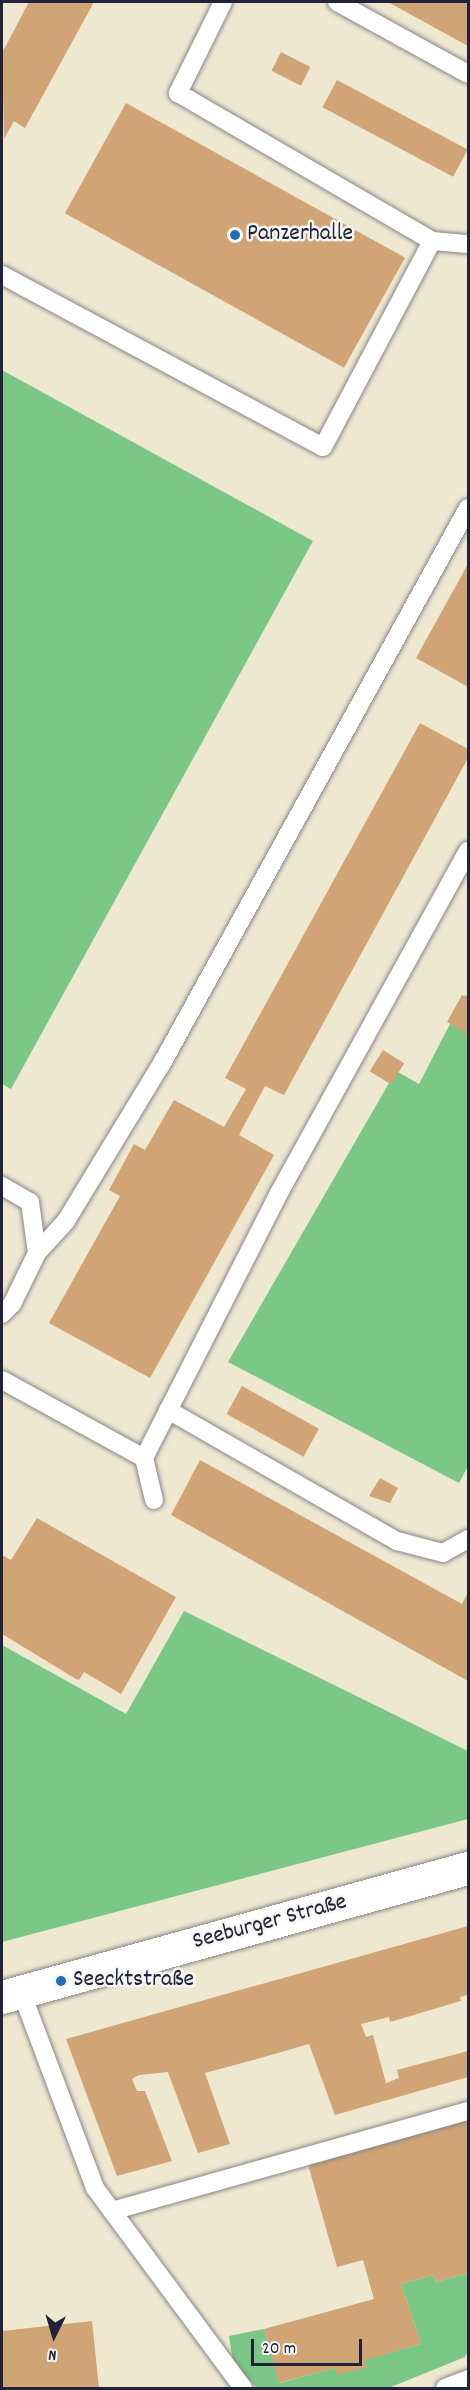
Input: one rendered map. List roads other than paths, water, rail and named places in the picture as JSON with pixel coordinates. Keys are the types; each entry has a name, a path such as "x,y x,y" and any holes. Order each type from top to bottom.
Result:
{"street":[{"name":"Seeburger Straße","path":"11,1994 468,1868"}],"lane":[{"path":"223,2 177,93 432,241 468,244"},
{"path":"337,2 468,74"},
{"path":"2,275 323,447 432,241"},
{"path":"2,1314 12,1304 37,1253 66,1221 160,1065 468,508"},
{"path":"154,1500 144,1458 279,1193 468,850"},
{"path":"2,1186 30,1202 37,1253"},
{"path":"2,1380 144,1458"},
{"path":"168,1410 396,1541 443,1553 468,1539"},
{"path":"11,1994 95,2188 243,2388"},
{"path":"112,2211 468,2111"},
{"path":"445,2388 468,2379"}],"place":[{"name":"Panzerhalle","path":"235,235"},
{"name":"Seecktstraße","path":"61,1981"}]}
